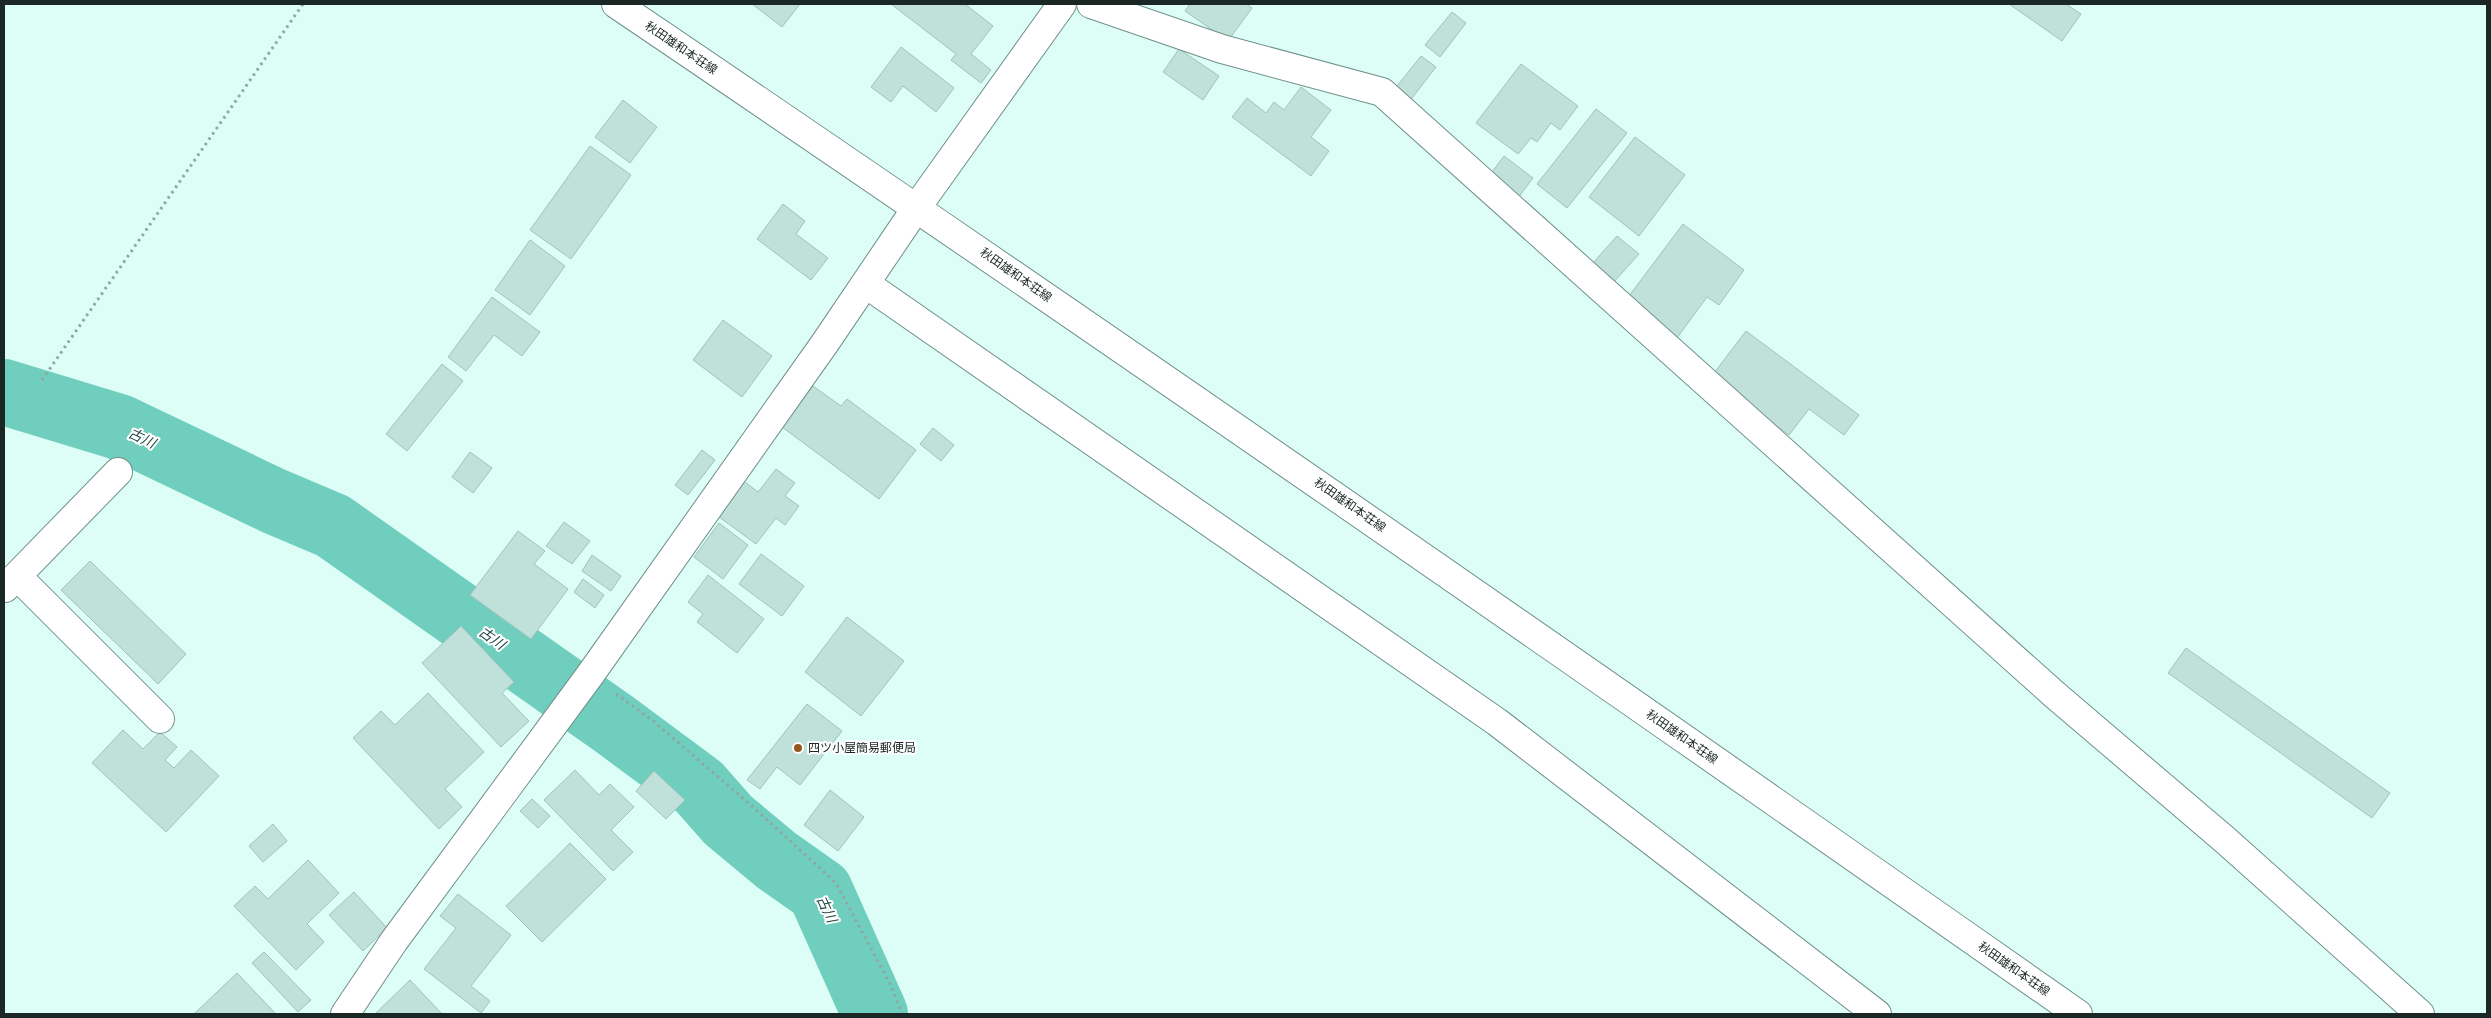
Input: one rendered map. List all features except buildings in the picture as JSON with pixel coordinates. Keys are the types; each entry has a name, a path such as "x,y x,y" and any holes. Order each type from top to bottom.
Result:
{"street":[{"name":"秋田雄和本荘線","path":"616,4 917,207 1427,558 2078,1014"},
{"path":"345,1014 394,941 580,689 866,284 917,207 1062,4"},
{"path":"1091,4 1222,49 1382,92 2048,689 2224,839 2420,1014"},
{"path":"866,284 1497,722 1877,1014"},
{"path":"118,472 10,583 160,719"}],"path":[{"path":"42,380 303,4"},
{"path":"580,689 652,720 836,882 890,984 902,1014"}],"waterway":[{"name":"古川","path":"4,392 119,427 274,501 333,526 614,724 699,787 728,820 776,860 820,891 875,1014"}],"place":[{"name":"四ツ小屋簡易郵便局","path":"798,748"}]}
